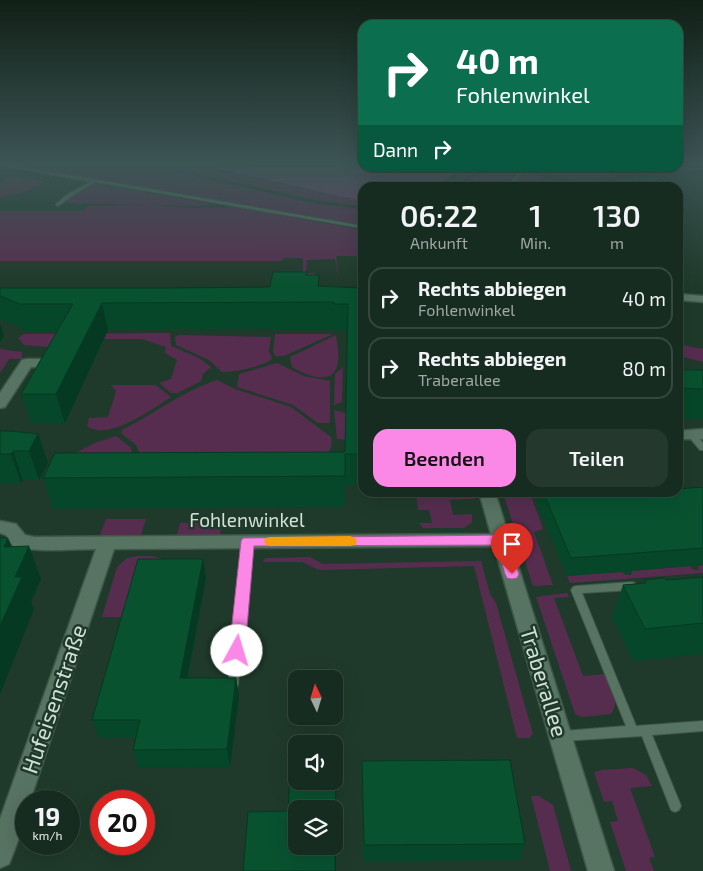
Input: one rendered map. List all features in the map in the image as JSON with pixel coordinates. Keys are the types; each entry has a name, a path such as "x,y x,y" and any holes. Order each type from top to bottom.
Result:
{"street":[{"path":"683,297 703,299"},
{"path":"0,404 27,363 45,363"},
{"name":"Traberallee","path":"488,497 600,871"},
{"name":"Fohlenwinkel","path":"0,527 8,527 13,530 19,541 501,540"},
{"name":"Hufeisenstraße","path":"0,855 107,542"}],"lane":[{"path":"234,206 358,226"},
{"path":"691,435 703,448"},
{"path":"233,686 248,541"},
{"path":"633,731 576,590 645,585"},
{"path":"561,736 703,726"},
{"path":"645,730 675,806"}],"shaded area":[{"path":"88,206 236,207 358,229 358,256 336,256 339,280 335,259 307,260 306,273 315,273 315,280 303,273 303,258 283,258 282,261 0,261 0,211 83,211"},
{"path":"249,206 334,206 358,209 358,224"},
{"path":"170,333 171,346 199,358 211,367 203,374 201,381 178,393 171,393 159,383 171,379 177,360 165,353 166,347 142,339 104,339 101,346 59,348 24,345 18,338 24,334"},
{"path":"275,334 333,334 284,356 275,356 273,351"},
{"path":"179,335 271,337 269,351 272,359 248,368 222,372 209,360 176,345 175,337"},
{"path":"336,335 338,363 334,372 329,376 317,377 292,367 290,357"},
{"path":"683,345 703,349 703,362 683,357"},
{"path":"0,349 22,352 22,359 9,359 0,373"},
{"path":"277,363 304,376 330,381 330,423 318,423 293,405 237,387 239,374"},
{"path":"343,367 342,402 334,405 335,374"},
{"path":"217,380 235,389 291,407 331,437 332,445 329,451 319,462 146,466 136,445 121,433 122,430 180,396"},
{"path":"111,385 156,385 171,397 142,416 118,427 96,430 87,426 89,418 108,417 116,391"},
{"path":"334,410 347,415 346,440 337,439"},
{"path":"116,436 130,447 139,467 75,453 95,443"},
{"path":"416,497 475,497 474,499 450,500 453,515 472,514 472,522 464,528 423,528 419,523 432,523 429,510 418,510"},
{"path":"504,497 531,497 543,529 534,532 553,585 533,586"},
{"path":"106,519 146,519 141,535 100,535"},
{"path":"180,523 222,523 220,535 177,535"},
{"path":"152,556 171,561 132,617 102,617 117,567 127,558"},
{"path":"310,557 323,564 481,561 490,594 496,603 533,734 529,738 517,738 474,566 319,570 302,562 263,562 265,558"},
{"path":"703,565 703,573 570,583 567,576 622,572 625,575 631,575 632,571 690,566 693,570 699,570 698,566"},
{"path":"567,593 569,597 554,598 583,676 605,674 610,684 615,699 614,709 611,714 582,717 575,714 536,597"},
{"path":"633,768 646,775 652,786 630,788 655,857 649,858 654,871 626,871 610,822 618,821 612,801 604,802 594,772"},
{"path":"531,796 539,796 553,805 571,871 550,871"}],"building":[{"path":"273,272 307,272 306,275 319,275 318,286 358,288 358,454 345,454 345,476 43,478 55,453 345,452 348,304 334,304 334,302 102,303 56,394 21,394 73,304 20,304 0,296 0,288 270,287"},
{"path":"683,370 703,370 703,389 683,388"},
{"path":"0,431 38,434 29,451 13,451 11,454 0,454"},
{"path":"703,487 703,548 571,558 545,497 683,497 683,489"},
{"path":"0,538 8,538 4,547 29,546 15,577 22,577 0,626"},
{"path":"138,559 203,559 180,678 236,678 227,749 133,750 140,720 92,720"},
{"path":"703,577 703,623 645,629 623,585 646,583 644,580 664,578 666,580"},
{"path":"510,760 525,844 364,845 362,761"},
{"path":"289,790 336,790 336,800 289,800"},
{"path":"288,811 288,855 335,855 335,871 243,871 248,812"}],"slow traffic":[{"path":"270,541 350,541"}],"route":[{"path":"237,651 248,541 501,540 512,574"}]}
